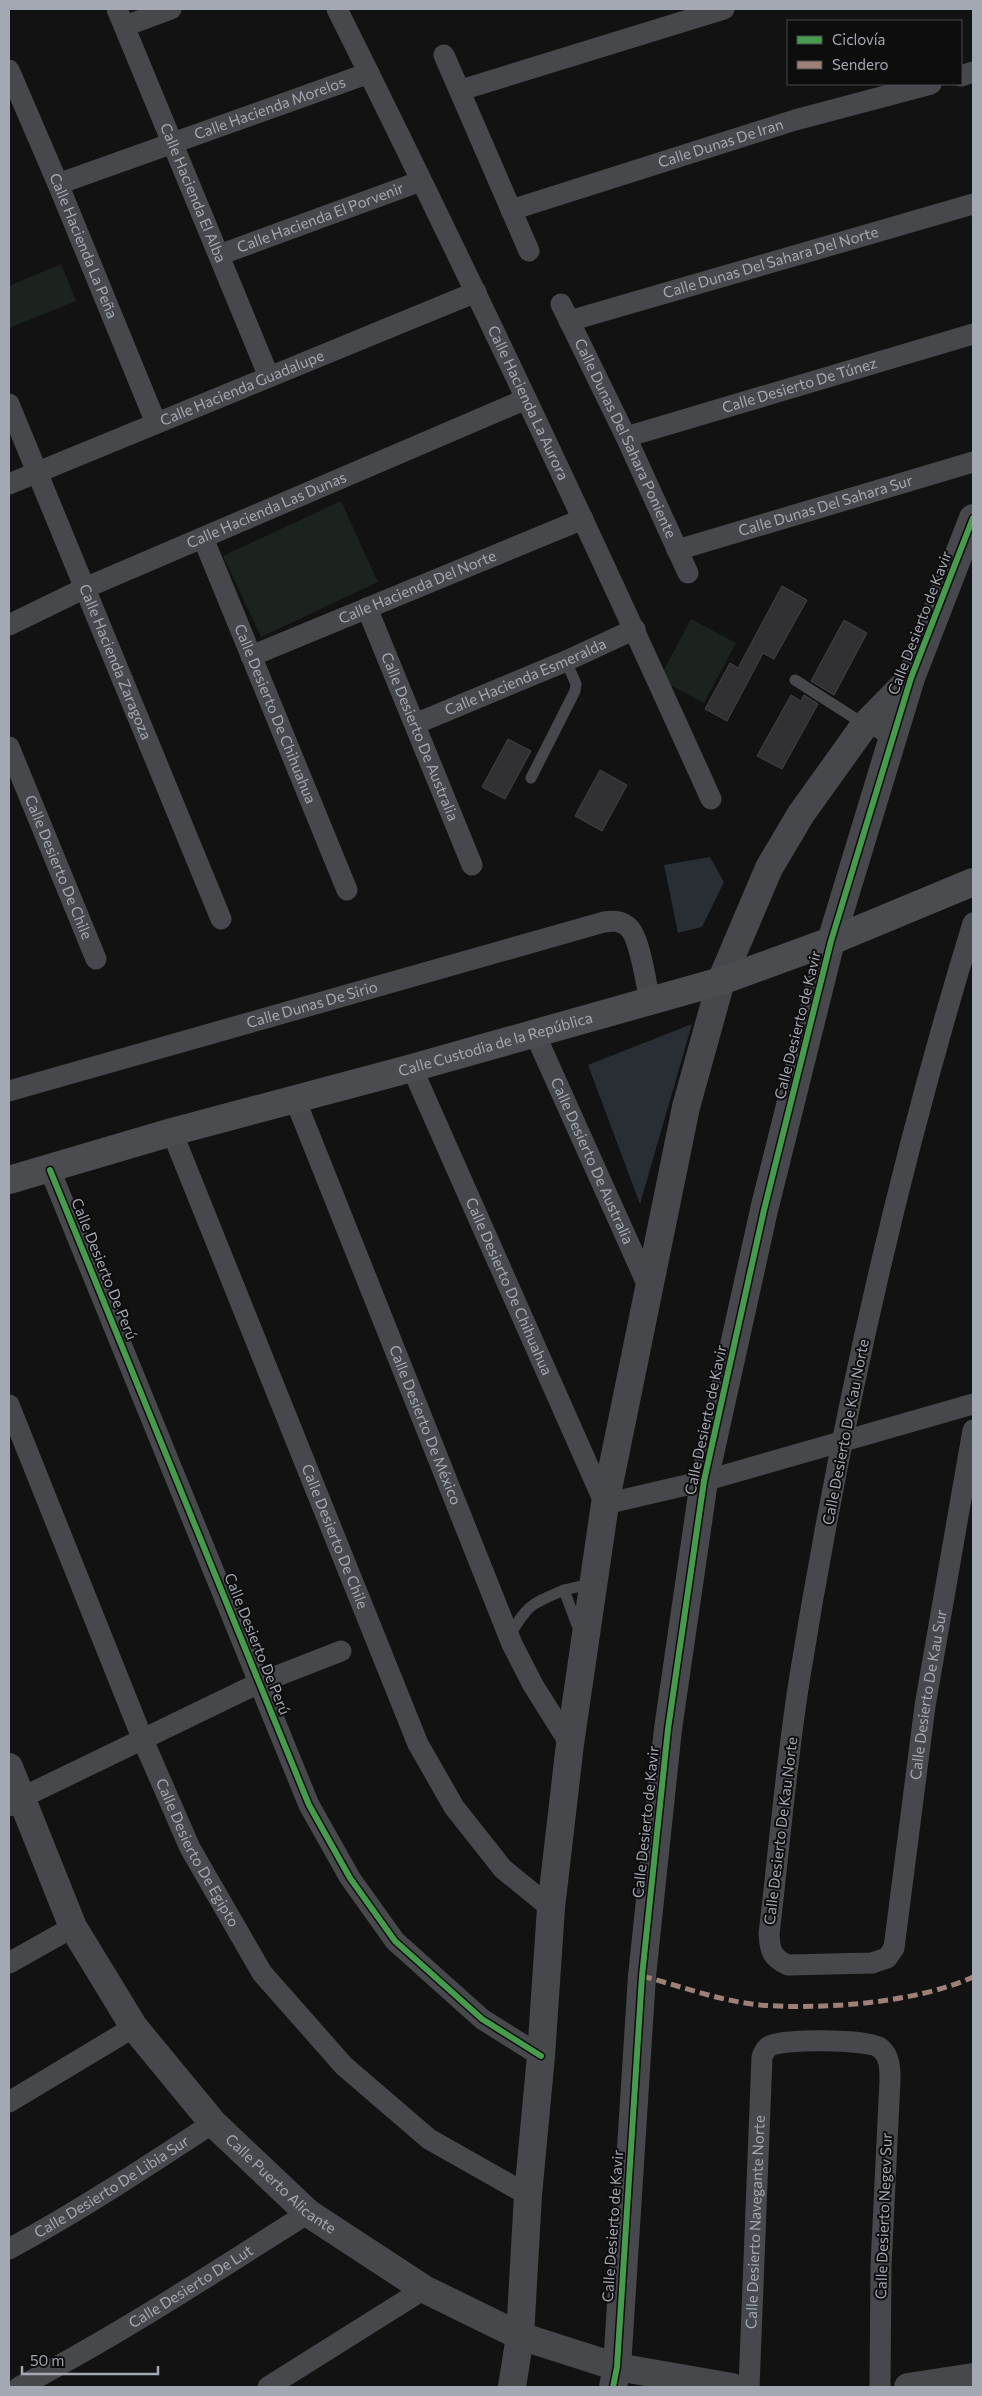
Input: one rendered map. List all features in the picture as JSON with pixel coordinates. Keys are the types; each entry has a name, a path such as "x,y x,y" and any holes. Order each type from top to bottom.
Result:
{"main road":[{"name":"Calle Custodia de la República","path":"9,1180 50,1170 172,1132 412,1068 720,981 831,941 973,882"}],"street":[{"path":"121,18 171,9"},
{"name":"Calle Hacienda La Aurora","path":"337,9 476,292 635,629 711,799"},
{"path":"461,90 724,9"},
{"name":"Calle Hacienda El Alba","path":"121,18 269,377"},
{"path":"444,55 461,90 529,251"},
{"name":"Calle Hacienda La Peña","path":"9,70 156,423"},
{"name":"Calle Hacienda Morelos","path":"58,184 369,73"},
{"name":"Calle Dunas De Iran","path":"511,210 795,120 927,85"},
{"name":"Calle Hacienda El Porvenir","path":"219,255 421,181"},
{"name":"Calle Dunas Del Sahara Del Norte","path":"565,312 973,204"},
{"name":"Calle Hacienda Guadalupe","path":"9,484 476,292"},
{"name":"Calle Dunas Del Sahara Poniente","path":"565,312 626,437 688,573"},
{"name":"Calle Desierto De Túnez","path":"626,437 973,334"},
{"name":"Calle Hacienda Las Dunas","path":"9,625 85,588 526,399"},
{"name":"Calle Hacienda Zaragoza","path":"9,404 221,919"},
{"name":"Calle Dunas Del Sahara Sur","path":"677,550 973,462"},
{"name":"Calle Desierto de Kavir","path":"615,2377 642,1976 668,1729 704,1481 764,1210 831,941 911,678 973,518"},
{"name":"Calle Hacienda Del Norte","path":"251,656 583,519"},
{"name":"Calle Desierto De Chihuahua","path":"203,538 347,890"},
{"name":"Calle Desierto De Australia","path":"367,608 472,865"},
{"name":"Calle Hacienda Esmeralda","path":"415,724 566,661 635,629"},
{"name":"Calle Desierto de Kavir","path":"512,2387 520,2336 528,2194 541,2056 551,1908 570,1744 605,1504 686,1107 720,981 769,868 801,814 864,726 911,678"},
{"name":"Calle Desierto De Chile","path":"9,747 96,959"},
{"name":"Calle Dunas De Sirio","path":"9,1091 604,922 616,921 627,926 635,935 650,1001"},
{"name":"Calle Desierto De Kau Norte","path":"770,1950 769,1934 799,1684 841,1443 910,1149 945,1014 973,923"},
{"name":"Calle Desierto De Australia","path":"535,1034 648,1286"},
{"name":"Calle Desierto De Chihuahua","path":"412,1068 605,1504"},
{"name":"Calle Desierto De México","path":"295,1099 509,1636 533,1685 570,1744"},
{"name":"Calle Desierto De Chile","path":"172,1132 418,1744 454,1807 503,1869 551,1908"},
{"name":"Calle Desierto De Perú","path":"50,1170 309,1805 350,1878 395,1941 482,2019 541,2056"},
{"path":"605,1504 704,1481 973,1404"},
{"name":"Calle Desierto De Egipto","path":"9,1405 143,1740 190,1848 262,1973 344,2066 429,2139 528,2194"},
{"name":"Calle Desierto De Kau Sur","path":"770,1950 777,1960 788,1965 872,1963 887,1958 894,1948 925,1706 973,1430"},
{"path":"15,1802 259,1683 341,1651"},
{"name":"Calle Puerto Alicante","path":"9,1767 15,1802 73,1927 134,2027 213,2123 308,2213 424,2289 520,2336 615,2377 732,2387"},
{"path":"9,1963 73,1927"},
{"path":"9,2102 134,2027"},
{"name":"Calle Desierto Negev Sur","path":"762,2057 768,2046 782,2042 864,2042 880,2047 889,2061 890,2080 882,2247 880,2387"},
{"name":"Calle Desierto Navegante Norte","path":"749,2387 762,2057"},
{"name":"Calle Desierto De Libia Sur","path":"9,2249 56,2223 213,2123"},
{"name":"Calle Desierto De Lut","path":"19,2387 67,2362 147,2315 308,2213"},
{"path":"268,2387 424,2289"},
{"path":"908,2387 973,2377"}],"lane":[{"path":"531,778 575,691 576,684 566,661"},
{"path":"795,680 864,726 892,742"},
{"path":"509,1636 527,1608 533,1603 564,1590 594,1583"},
{"path":"564,1590 577,1625 586,1632"}],"shaded area":[{"path":"61,264 76,301 9,328 9,286"},
{"path":"341,501 378,582 261,637 223,556"},
{"path":"691,619 736,643 704,703 659,679"},
{"path":"710,857 724,882 702,927 678,933 664,865"},
{"path":"692,1024 640,1204 588,1065"}],"building":[{"path":"782,586 807,600 774,659 763,653 727,721 705,709 730,663 738,668"},
{"path":"844,620 867,633 834,695 811,681"},
{"path":"791,695 801,701 804,695 818,704 782,769 757,756"},
{"path":"508,739 531,751 505,799 482,787"},
{"path":"600,770 627,785 602,831 575,816"}],"marked path":[{"path":"642,1976 715,1997 760,2005 785,2006 840,2005 897,1999 950,1986 973,1977"}],"cycle path":[{"path":"613,2387 617,2367 642,1976 668,1729 704,1481 764,1210 831,941 911,678 973,518"},
{"path":"50,1170 309,1805 350,1878 395,1941 482,2019 541,2056"}]}
